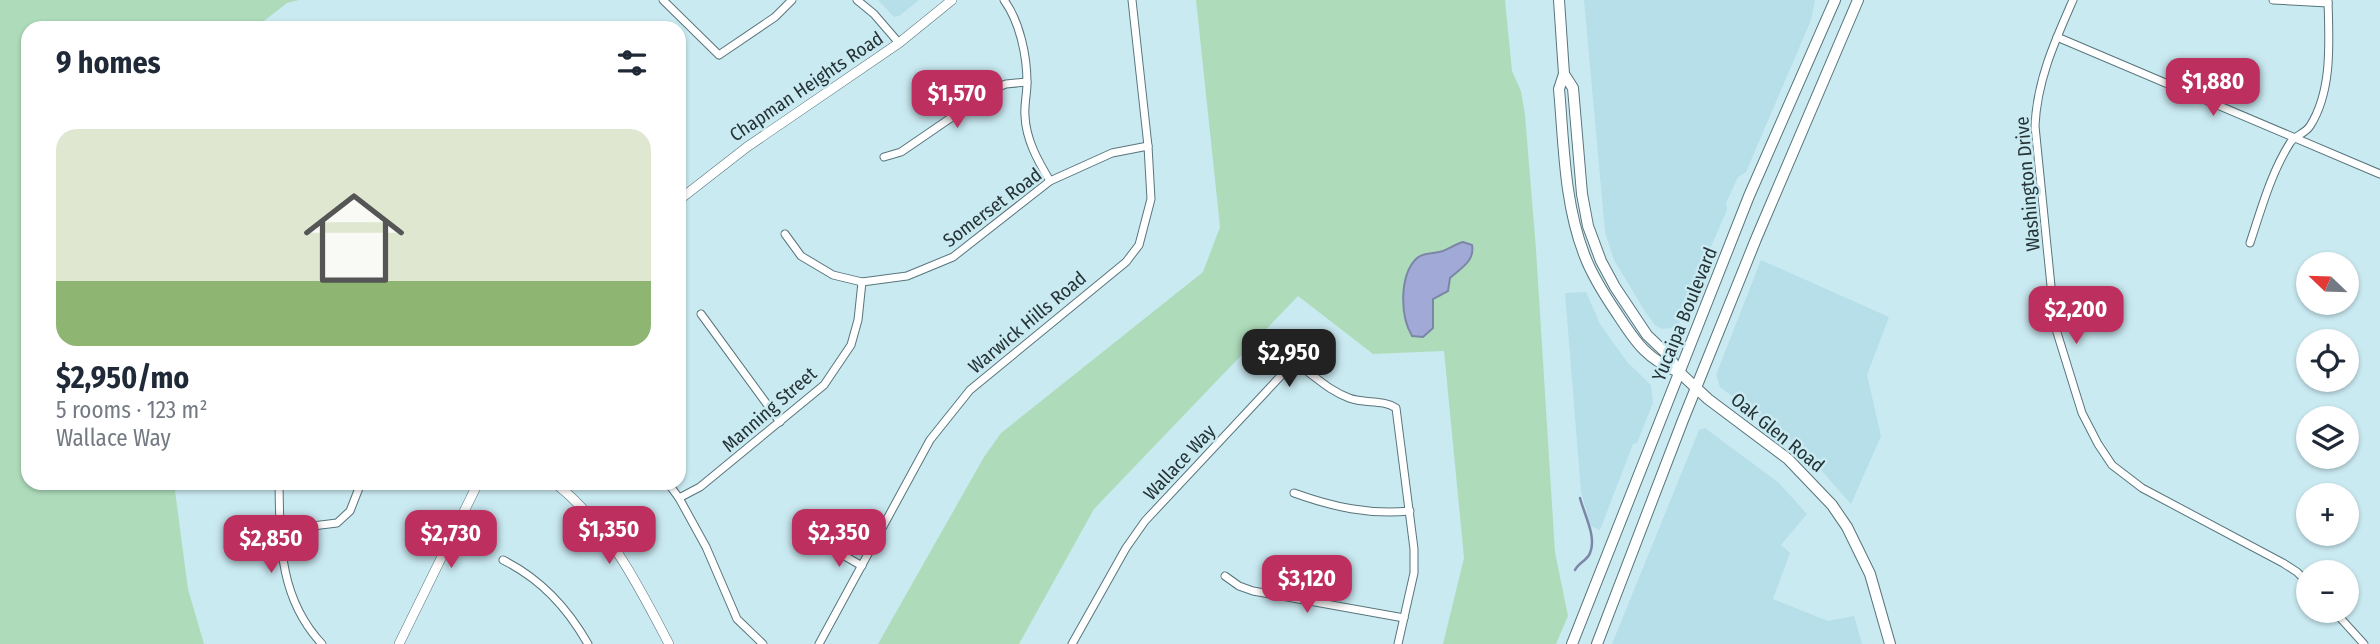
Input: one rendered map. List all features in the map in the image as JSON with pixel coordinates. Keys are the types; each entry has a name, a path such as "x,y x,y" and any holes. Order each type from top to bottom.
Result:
{"main road":[{"name":"Oak Glen Road","path":"1559,0 1564,74 1573,88 1582,194 1592,237 1601,261 1630,312 1647,335 1668,355 1679,372 1787,459 1832,505 1860,551 1870,574 1890,644"},
{"name":"Yucaipa Boulevard","path":"1572,644 1749,196 1835,0"},
{"name":"Yucaipa Boulevard","path":"1597,644 1756,239 1858,0"}],"street":[{"path":"663,0 684,21"},
{"path":"686,23 719,55 775,17 792,0"},
{"path":"857,0 874,14 899,43"},
{"name":"Chapman Heights Road","path":"686,193 747,147 899,43 952,0"},
{"path":"1004,0 1020,37 1027,82 1025,116 1029,136 1035,156 1050,181"},
{"name":"Warwick Hills Road","path":"819,644 930,440 956,406 970,390 1126,261 1139,245 1151,199 1132,0"},
{"name":"Washington Drive","path":"2073,0 2043,73 2036,102 2035,126 2055,326 2082,413 2112,465 2142,488 2296,571"},
{"path":"2250,243 2264,200 2286,150 2294,137 2309,128 2324,88 2328,61 2328,1 2273,0"},
{"path":"2057,37 2380,174"},
{"path":"884,157 901,152 993,89 1006,83 1027,82"},
{"name":"Somerset Road","path":"785,234 801,256 833,275 862,282 907,276 953,257 1050,181 1112,153 1148,146"},
{"name":"Manning Street","path":"680,498 700,487 824,385 851,345 858,320 862,282"},
{"path":"701,314 780,422"},
{"name":"Wallace Way","path":"1072,644 1126,548 1145,521 1291,365 1298,365 1323,386 1351,399 1388,403 1396,408 1410,511 1413,573 1398,644"},
{"path":"279,490 280,530 287,584 301,617 322,644"},
{"path":"280,530 337,523 350,511 358,490"},
{"path":"399,644 475,490"},
{"path":"564,490 601,528 624,562 669,644"},
{"path":"674,490 706,547 737,619 763,644"},
{"path":"1294,493 1331,506 1365,512 1410,511"},
{"path":"829,547 862,566"},
{"path":"503,561 524,571 553,595 588,644"},
{"path":"1225,576 1238,586 1253,591 1404,618"},
{"path":"2345,623 2364,644"}],"shaded area":[{"path":"878,0 919,0 894,17"},
{"path":"1584,0 1815,0 1811,20 1746,172 1738,177 1726,203 1727,210 1686,313 1677,326 1671,328 1662,329 1655,325 1646,313 1614,260 1605,232"},
{"path":"1761,260 1889,317 1867,375 1881,436 1851,504 1804,451 1720,387 1716,375"},
{"path":"1586,292 1600,324 1628,363 1651,385 1653,403 1637,443 1633,444 1600,530 1591,526 1581,492 1565,293"},
{"path":"1705,428 1779,483 1807,514 1781,545 1790,553 1773,599 1828,621 1854,616 1862,644 1612,644 1699,430"}],"green space":[{"path":"0,0 299,0 287,3 264,21 21,21 21,490 175,490 188,589 204,644 0,644"},
{"path":"1196,0 1505,0 1512,71 1521,91 1525,115 1555,552 1568,616 1556,644 1443,644 1464,558 1444,351 1373,354 1298,296 1094,509 1019,644 878,644 984,457 1001,433 1203,272 1220,227"}],"water":[{"path":"1463,242 1472,245 1471,256 1450,278 1448,291 1433,299 1433,328 1423,337 1412,336 1405,318 1403,296 1411,265 1420,256 1443,251"}],"waterway":[{"path":"1575,570 1589,556 1592,547 1591,533 1580,498"}]}
